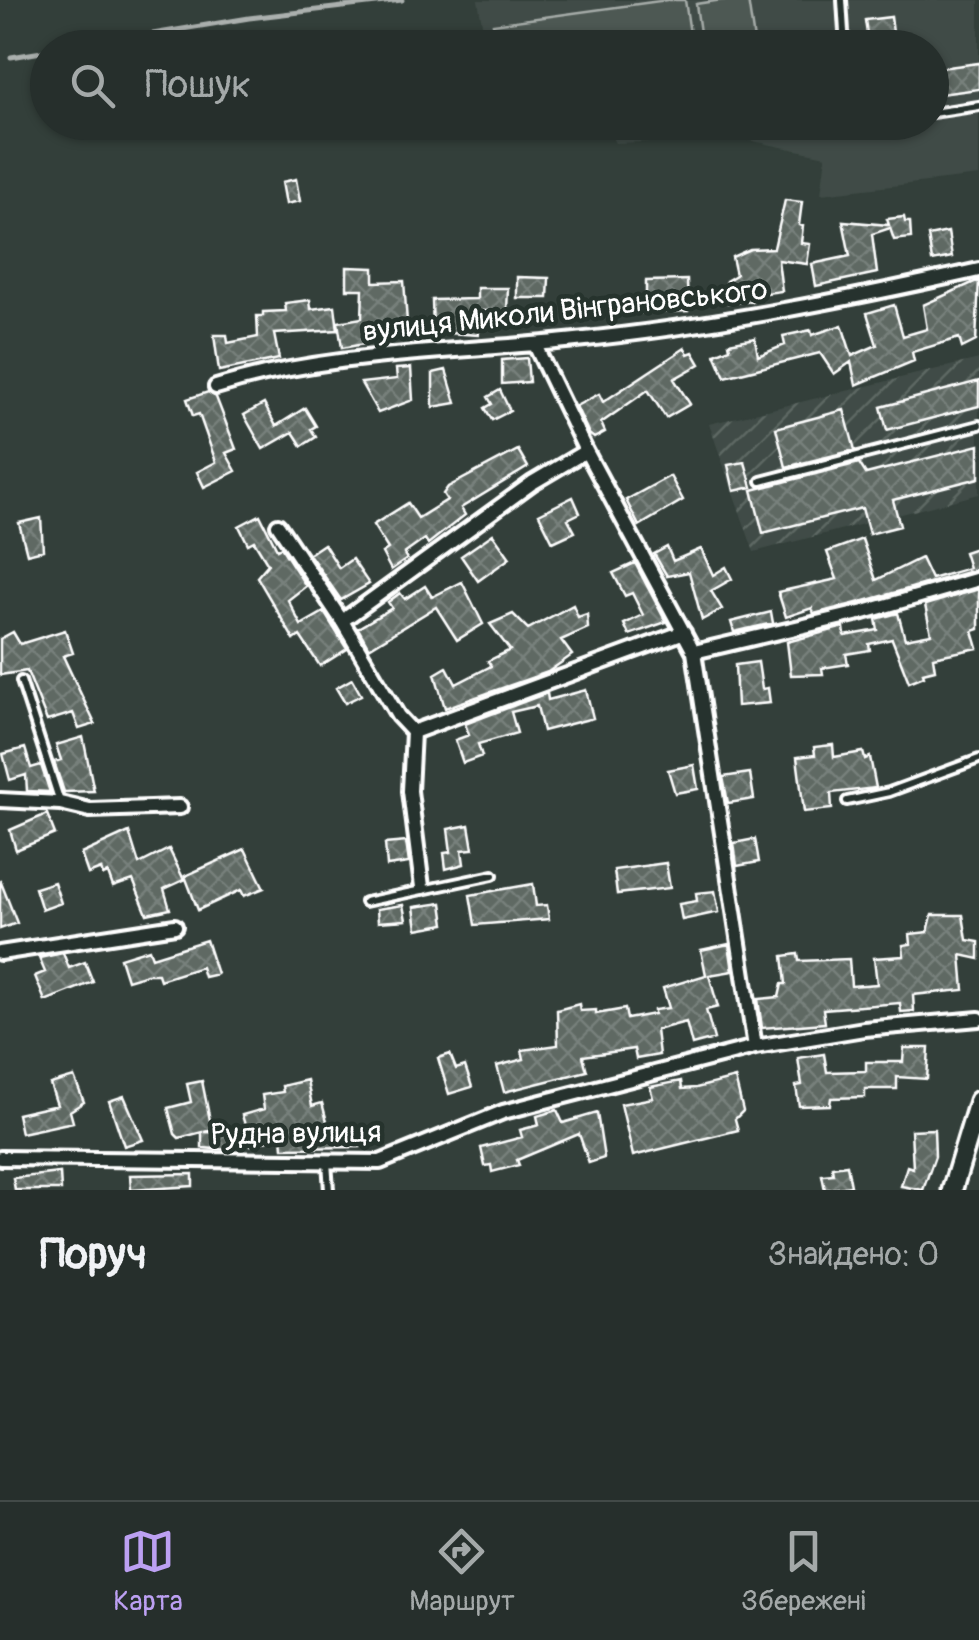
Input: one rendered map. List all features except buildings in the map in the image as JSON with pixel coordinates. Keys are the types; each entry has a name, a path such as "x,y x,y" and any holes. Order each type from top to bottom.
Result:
{"street":[{"name":"вулиця Миколи Вінграновського","path":"216,387 252,376 350,359 673,330 808,308 979,270"},
{"path":"536,344 586,451 694,652 755,1047"},
{"path":"342,621 532,483 586,451"},
{"path":"278,525 342,621 398,716 413,732 410,791 422,887"},
{"path":"694,652 864,612 979,579"},
{"path":"413,732 684,632"},
{"path":"0,800 60,803 90,810 180,807"},
{"path":"0,953 175,926"},
{"name":"Рудна вулиця","path":"0,1158 380,1162 503,1112 755,1047 864,1029 979,1019"},
{"path":"952,1190 976,1122 979,1101"}],"lane":[{"path":"842,0 844,30"},
{"path":"949,110 979,106"},
{"path":"761,481 979,425"},
{"path":"21,681 60,803"},
{"path":"847,800 889,792 979,760"},
{"path":"365,902 493,875"},
{"path":"327,1162 329,1190"}],"shaded area":[{"path":"478,0 979,0 979,176 821,194 826,156 748,140 949,140 949,30 483,30"},
{"path":"685,0 689,30 494,30 493,24"},
{"path":"748,0 752,30 700,30 696,4"},
{"path":"613,140 675,140 675,141"},
{"path":"979,359 979,494 754,552 709,424"}],"waterway":[{"path":"177,30 402,0"},
{"path":"11,57 30,54"}]}
